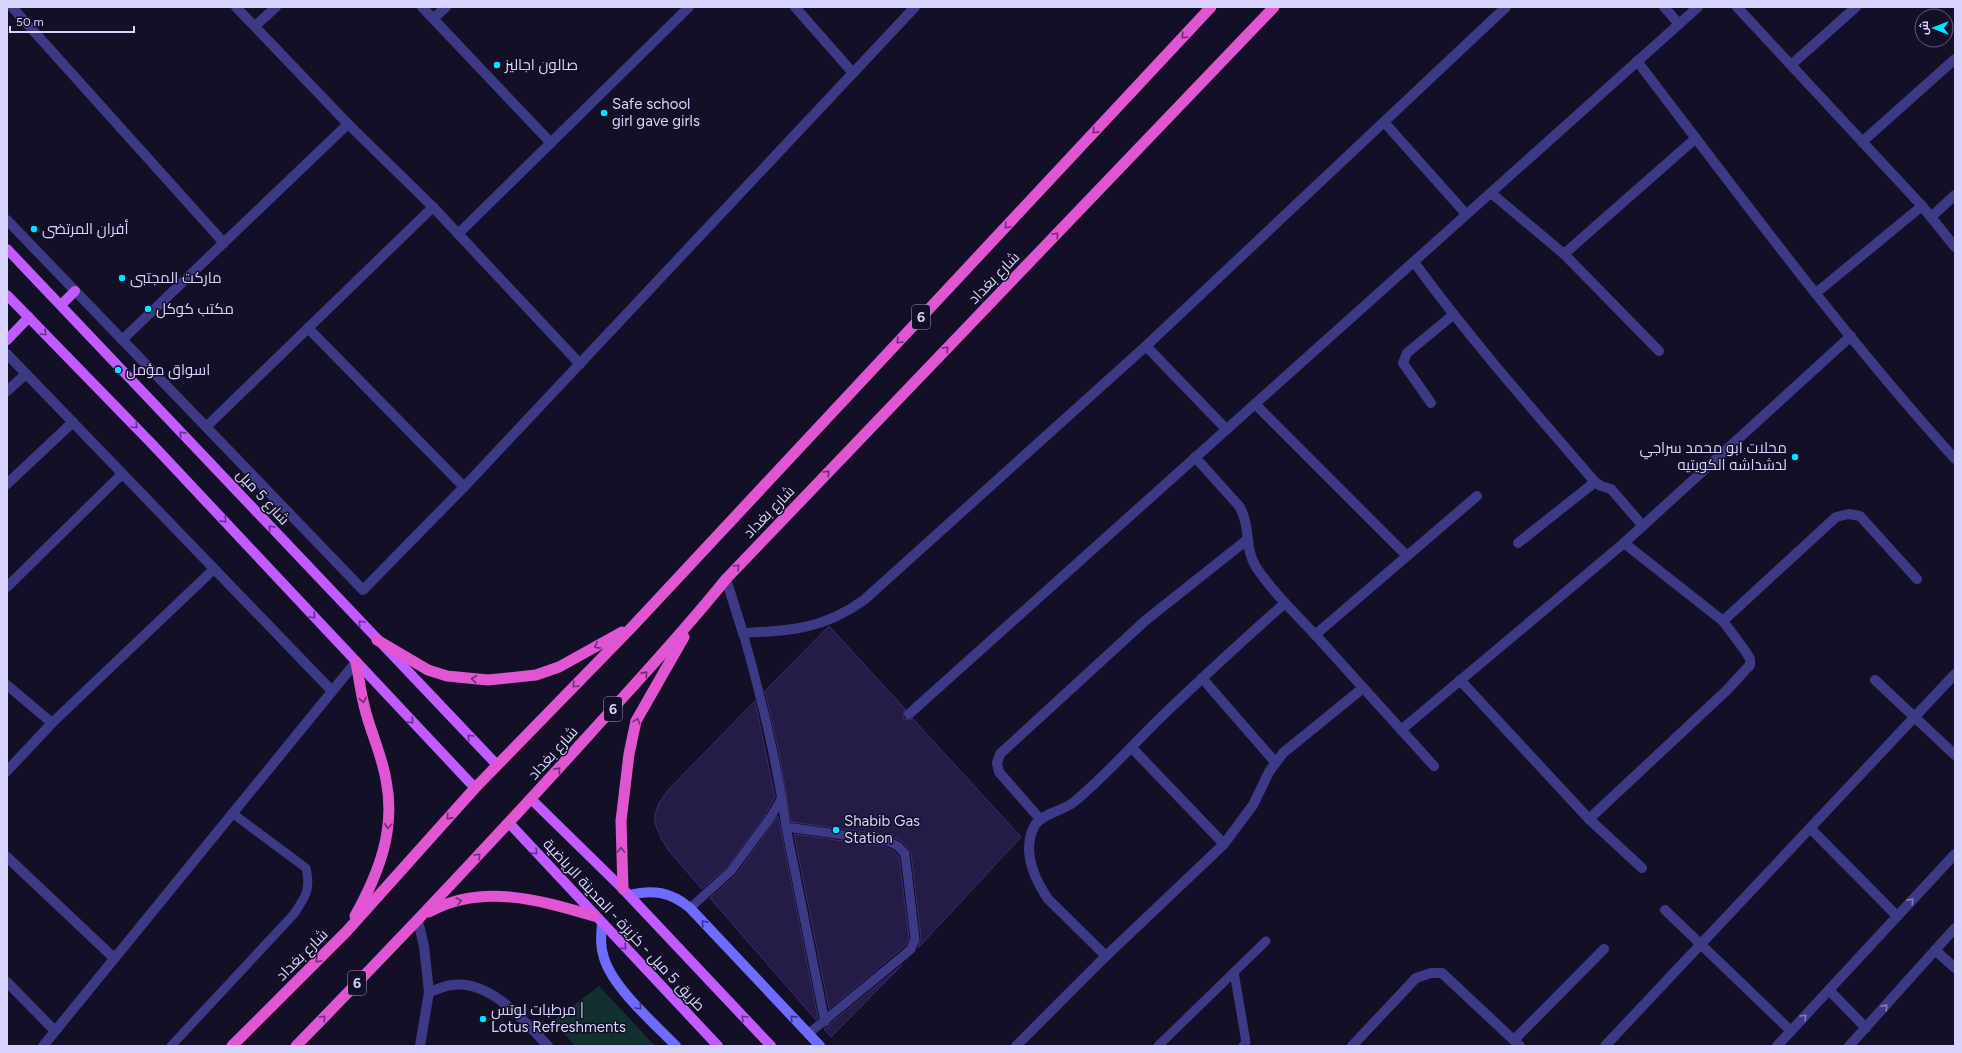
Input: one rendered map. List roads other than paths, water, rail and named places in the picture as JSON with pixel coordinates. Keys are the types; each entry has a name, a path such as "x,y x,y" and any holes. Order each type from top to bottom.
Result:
{"highway":[{"name":"شارع بغداد","path":"232,1046 346,932 475,788 632,627 1211,7"},
{"name":"شارع بغداد","path":"296,1046 420,918 509,823 694,619 726,579 1274,7"},
{"path":"626,892 621,855 622,814 629,754 636,721 694,619"},
{"path":"377,640 428,670 447,676 494,680 536,675 553,669 632,627"},
{"path":"346,932 373,880 381,860 387,838 389,815 386,780 365,712 356,662"},
{"path":"420,918 449,904 466,900 512,896 544,901 598,920"}],"main road":[{"name":"شارع 5 ميل","path":"7,249 497,765"},
{"path":"61,305 75,291"},
{"path":"7,295 153,445 475,788"},
{"path":"7,340 29,317"},
{"name":"طريق 5 ميل - كزيزة - المدينة الرياضية","path":"531,799 626,892 771,1046"},
{"name":"طريق 5 ميل - كزيزة - المدينة الرياضية","path":"509,823 598,920 718,1046"},
{"path":"626,892 668,894 680,900 690,908 820,1046"},
{"path":"598,920 602,952 607,968 613,978 676,1046"}],"street":[{"path":"12,7 224,243"},
{"path":"236,7 348,124 433,207 580,364"},
{"path":"254,26 276,7"},
{"path":"422,7 551,143"},
{"path":"434,18 446,7"},
{"path":"458,234 690,7"},
{"path":"795,7 853,72"},
{"path":"7,220 363,590 464,487 915,7"},
{"path":"726,579 743,633 785,631 813,626 840,616 852,609 864,600 1146,346 1506,7"},
{"path":"1664,7 1679,24"},
{"path":"909,714 1698,7"},
{"path":"1737,7 1922,206 1955,247"},
{"path":"1791,65 1856,7"},
{"path":"1862,142 1955,58"},
{"path":"1637,61 1816,293 1889,384 1955,459"},
{"path":"1384,122 1466,214"},
{"path":"122,340 348,124"},
{"path":"1564,254 1696,138"},
{"path":"1491,193 1564,254 1659,351"},
{"path":"1930,217 1955,194"},
{"path":"1816,293 1922,206"},
{"path":"206,427 433,207"},
{"path":"1414,262 1488,359 1595,482 1601,486 1611,489 1643,526"},
{"path":"1431,403 1403,363 1407,353 1453,315"},
{"path":"308,328 464,487"},
{"path":"1401,730 1624,543 1851,336"},
{"path":"1146,346 1226,429"},
{"path":"7,354 332,691"},
{"path":"7,391 26,374"},
{"path":"1255,404 1407,556"},
{"path":"7,484 73,422"},
{"path":"1195,457 1239,506 1246,522 1249,548 1255,565 1285,603 1434,766"},
{"path":"7,586 122,474"},
{"path":"1518,543 1595,482"},
{"path":"1315,635 1477,496"},
{"path":"1723,621 1836,516 1849,514 1860,516 1917,579"},
{"path":"1040,819 999,772 997,763 1000,754 1140,625 1248,539"},
{"path":"1590,819 1727,690 1750,665 1750,659 1746,652 1723,621 1624,543"},
{"path":"7,771 52,723 214,569"},
{"path":"1106,956 1048,899 1035,877 1031,864 1030,845 1035,826 1040,819 1074,802 1202,678 1285,603"},
{"path":"43,1046 356,662"},
{"path":"1605,1046 1955,674"},
{"path":"1202,678 1275,762"},
{"path":"1460,680 1590,819 1642,868"},
{"path":"1875,680 1955,755"},
{"path":"7,685 52,723"},
{"path":"1016,1046 1106,956 1224,844 1253,805 1275,762 1283,753 1363,688"},
{"path":"1131,747 1224,844"},
{"path":"1810,828 1897,916"},
{"path":"1777,1046 1955,854"},
{"path":"7,857 114,958"},
{"path":"1665,910 1791,1031"},
{"path":"420,918 429,992 420,1046"},
{"path":"1849,1046 1955,928"},
{"path":"1352,1046 1416,978 1430,973 1442,973 1517,1043 1604,949"},
{"path":"1936,950 1955,968"},
{"path":"7,982 55,1031"},
{"path":"429,992 453,985 474,987 492,995 507,1004 548,1046"},
{"path":"1829,990 1866,1028"}],"lane":[{"path":"743,633 756,677 782,798 786,827 825,1022"},
{"path":"690,908 730,871 770,818 782,798"},
{"path":"171,1046 294,914 306,897 309,882 306,868 232,813"},
{"path":"786,827 887,841 898,846 905,854 915,939 911,949 825,1022 808,1034"},
{"path":"1158,1046 1266,941"},
{"path":"1234,972 1246,1042 1243,1046"}],"place":[{"name":"صالون اجاليز","path":"497,65"},
{"name":"Safe school girl gave girls","path":"604,113"},
{"name":"أفران المرتضى","path":"34,229"},
{"name":"ماركت المجتبى","path":"122,278"},
{"name":"مكتب كوكل","path":"148,309"},
{"name":"اسواق مؤمل","path":"118,370"},
{"name":"محلات ابو محمد سراجي لدشداشه الكويتيه","path":"1795,457"},
{"name":"Shabib Gas Station","path":"836,830"},
{"name":"مرطبات لوتس | Lotus Refreshments","path":"483,1019"}]}
